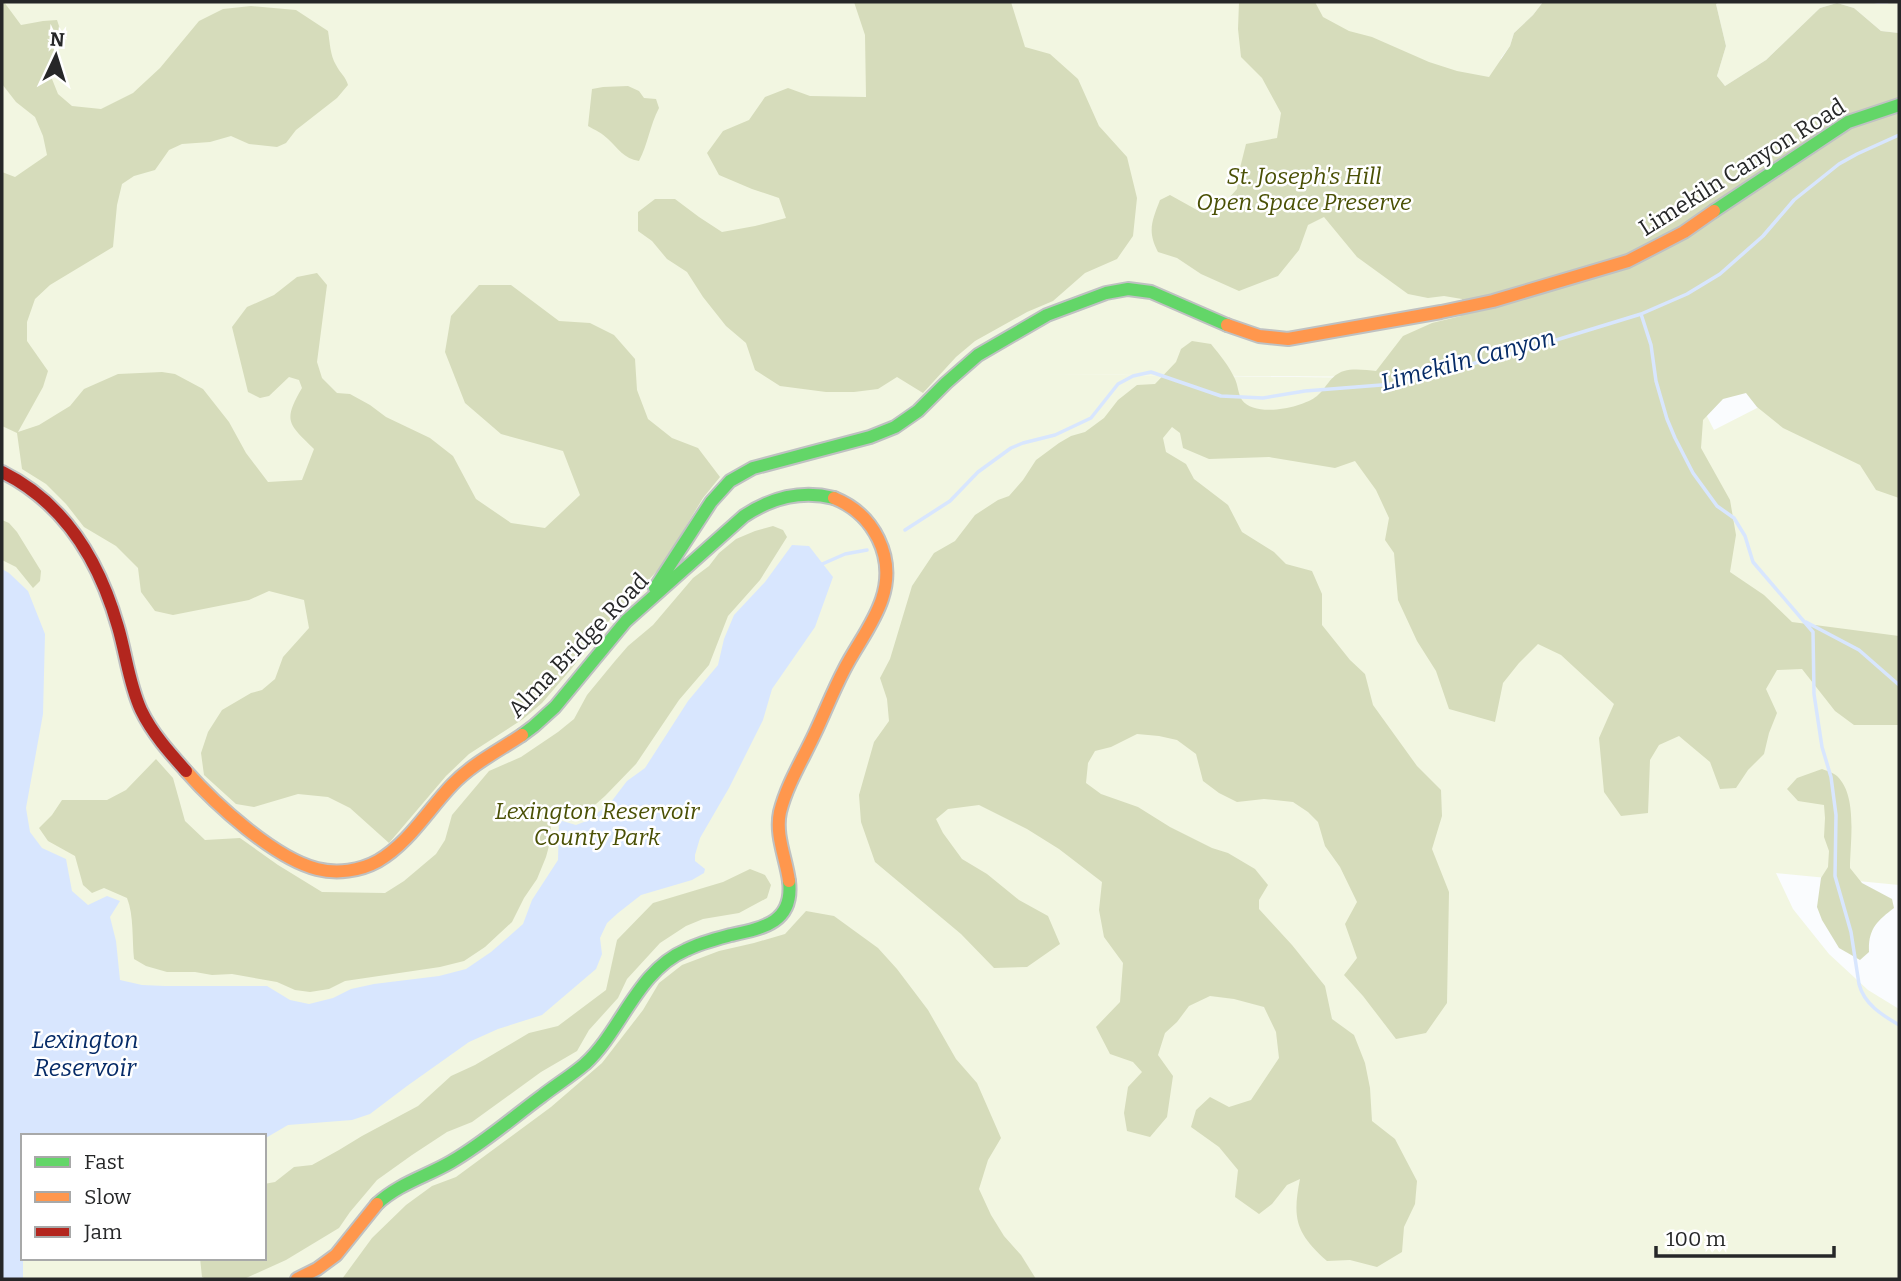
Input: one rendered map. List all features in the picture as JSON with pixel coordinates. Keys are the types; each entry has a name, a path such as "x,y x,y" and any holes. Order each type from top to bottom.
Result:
{"street":[{"name":"Limekiln Canyon Road","path":"647,599 711,502 730,481 753,468 870,437 895,427 918,411 978,355 1047,315 1106,293 1128,289 1151,292 1232,327 1259,335 1288,339 1493,301 1628,261 1684,232 1848,122 1899,105"},
{"name":"Alma Bridge Road","path":"2,472 18,479 49,502 72,529 86,552 110,600 141,710 163,746 230,814 260,839 312,868 333,872 351,871 383,858 400,846 454,783 484,758 531,730 551,712 614,632 647,599 737,521 767,502 811,495 831,497 849,503 869,522 883,546 886,576 881,601 837,683 788,789 779,815 778,832 790,881 790,900 783,914 761,929 698,946 666,961 649,979 591,1059 474,1147 385,1196 366,1214 337,1254 318,1269 297,1279"}],"green space":[{"name":"Lexington Reservoir County Park","path":"2,2 1543,2 1514,33 1510,46 1501,58 1480,378 1033,374 1482,379 1899,99 1899,885 1776,873 1793,909 1829,954 1868,990 1899,1009 1899,1279 2,1279","holes":["1678,360 1839,366 1714,430"]},
{"path":"2,2 21,25 57,20 62,35 53,55 50,74 58,94 72,106 101,109 133,93 160,68 199,21 223,9 251,6 296,10 328,31 332,57 348,85 337,98 296,130 286,143 277,147 249,144 231,136 210,142 182,144 169,150 155,170 134,176 122,184 113,247 50,285 35,299 27,322 27,341 48,371 43,387 18,432 39,425 70,406 84,389 118,374 175,374 203,389 229,422 246,453 268,482 302,480 314,449 291,422 292,408 302,388 299,380 289,377 269,396 260,398 248,392 232,327 247,307 274,295 297,277 317,273 327,285 317,362 322,378 337,393 350,394 386,417 430,438 453,456 476,499 511,523 545,528 580,495 563,451 501,434 465,403 445,352 451,316 479,285 511,285 559,321 590,323 614,335 635,359 637,390 648,419 672,438 698,448 720,477 703,498 662,566 604,626 542,703 523,719 469,754 446,776 389,843 350,808 328,797 298,794 254,807 236,804 204,775 201,753 208,732 222,710 251,693 262,690 275,679 283,657 309,628 304,600 269,591 249,600 173,615 155,611 141,592 138,568 116,546 84,527 46,484 22,469 17,433 2,426 2,172 15,177 47,155 35,117 16,102 2,84"},
{"path":"854,2 1011,2 1025,47 1050,54 1078,79 1099,126 1127,157 1137,198 1133,236 1117,259 1085,273 1053,301 975,341 956,357 923,393 897,377 878,389 854,392 826,392 780,386 755,370 746,343 726,326 687,272 667,259 652,241 638,231 638,212 655,199 675,199 722,232 786,218 779,198 719,175 707,153 723,131 749,120 765,97 788,88 810,96 866,97 865,35"},
{"name":"St. Joseph's Hill Open Space Preserve","path":"1239,2 1315,2 1323,17 1349,31 1372,37 1429,62 1489,77 1510,46 1514,33 1543,2 1719,2 1716,4 1726,46 1717,76 1725,86 1766,60 1820,8 1837,3 1854,8 1881,31 1899,33 1899,498 1876,490 1860,465 1783,428 1757,407 1746,393 1723,399 1703,420 1701,448 1730,500 1736,535 1730,572 1764,595 1792,622 1899,636 1898,725 1854,725 1835,711 1802,669 1777,670 1766,689 1777,713 1764,754 1748,770 1736,788 1720,789 1710,762 1679,736 1659,745 1650,760 1648,813 1621,816 1604,792 1599,738 1614,704 1561,655 1538,644 1519,663 1503,683 1495,722 1449,709 1436,671 1417,641 1398,600 1394,553 1385,540 1389,518 1376,490 1355,461 1335,468 1269,457 1209,459 1183,448 1180,433 1172,427 1163,438 1166,452 1186,464 1194,479 1228,505 1242,532 1274,552 1286,564 1312,571 1322,594 1322,625 1365,674 1373,705 1417,766 1441,790 1442,816 1432,849 1449,892 1447,1003 1426,1033 1396,1039 1344,975 1357,958 1345,924 1357,902 1340,867 1325,846 1318,822 1308,812 1293,802 1264,799 1237,802 1219,793 1203,781 1196,754 1177,740 1137,734 1111,747 1095,751 1088,763 1086,783 1101,794 1138,807 1170,827 1228,853 1255,869 1268,885 1259,900 1259,909 1325,986 1332,1019 1354,1035 1365,1063 1372,1121 1395,1139 1417,1181 1415,1204 1404,1227 1402,1252 1377,1267 1350,1260 1327,1261 1309,1242 1297,1215 1300,1179 1287,1185 1272,1204 1259,1214 1235,1197 1238,1170 1219,1147 1191,1127 1196,1110 1210,1097 1229,1107 1251,1100 1279,1058 1276,1032 1264,1007 1210,996 1189,1006 1165,1033 1158,1055 1173,1076 1167,1117 1150,1137 1127,1131 1124,1113 1128,1087 1142,1072 1133,1062 1110,1054 1096,1027 1120,1002 1123,963 1104,937 1099,910 1102,882 1059,849 1027,829 979,805 948,809 936,819 962,859 987,874 1019,900 1048,916 1060,944 1027,967 994,968 961,934 875,862 861,822 859,795 874,742 889,721 887,699 880,678 890,659 912,586 934,553 955,541 975,515 1009,496 1036,460 1059,443 1085,432 1104,418 1118,400 1137,385 1155,384 1176,362 1181,349 1192,341 1211,344 1230,370 1242,400 1248,405 1257,409 1279,409 1301,404 1317,396 1335,376 1344,371 1376,371 1403,336 1432,323 1461,316 1462,299 1444,296 1428,298 1408,294 1357,257 1324,217 1308,225 1299,250 1278,276 1239,291 1201,274 1177,258 1158,252 1152,226 1160,200 1170,195 1197,210 1220,208 1237,189 1246,144 1277,138 1281,113 1262,78 1241,57"},
{"path":"1899,2 1899,33 1881,31 1854,8 1837,3 1820,8 1766,60 1725,86 1717,76 1726,46 1716,4"},
{"path":"628,86 639,91 644,98 656,99 659,108 639,161 625,156 606,137 588,126 592,89"},
{"path":"2,520 17,532 41,571 40,581 33,588 16,567 2,560"},
{"path":"773,526 783,530 787,537 760,580 728,616 709,665 679,700 636,764 605,796 582,811 569,808 553,811 549,818 552,835 546,857 537,879 512,922 485,947 464,961 345,981 329,989 310,992 295,990 277,982 232,974 167,972 146,966 134,959 132,920 127,898 104,888 92,893 83,885 75,856 48,841 39,828 62,800 107,800 126,790 156,759 173,778 185,821 205,840 240,838 322,892 385,893 436,854 445,840 452,815 489,771 521,757 574,719 587,695 628,646 653,625 693,578 709,566 719,553 736,539"},
{"path":"1822,769 1837,776 1848,795 1851,820 1850,868 1862,883 1892,899 1894,908 1875,926 1870,937 1869,952 1860,960 1839,948 1817,907 1821,878 1828,867 1824,805 1798,801 1787,789 1797,778"},
{"path":"750,869 765,875 771,885 767,898 739,913 703,919 686,926 660,943 627,979 618,998 589,1030 577,1051 541,1072 472,1122 447,1132 377,1180 339,1228 286,1260 244,1279 202,1277 200,1260 266,1260 266,1184 275,1182 294,1167 312,1165 418,1106 451,1076 529,1033 558,1026 606,990 617,940 653,903 723,882"},
{"path":"806,911 834,916 878,948 928,1010 956,1059 977,1083 1001,1138 988,1160 979,1189 1004,1236 1021,1255 1036,1279 342,1279 372,1238 406,1205 432,1186 456,1177 551,1107 602,1063 643,1010 659,983 682,965 719,951 785,934"}],"water":[{"name":"Lexington Reservoir","path":"792,545 809,546 833,577 815,627 772,689 763,720 700,838 695,861 705,869 704,873 692,880 641,895 618,913 607,923 600,938 602,954 596,969 542,1015 498,1029 469,1042 370,1114 352,1120 288,1125 266,1138 266,1134 21,1134 23,1279 2,1279 2,569 28,591 45,634 43,714 26,808 30,832 42,848 66,859 72,891 88,905 107,896 120,901 110,917 116,941 120,980 165,986 267,986 290,1000 309,1004 333,998 351,989 439,976 466,969 491,952 523,924 532,900 558,860 559,820 576,825 589,820 611,802 627,781 645,768 688,701 718,665 724,639 734,615 765,582"}],"waterway":[{"name":"Limekiln Canyon","path":"905,530 950,501 978,472 1011,448 1055,435 1091,418 1118,384 1133,376 1151,372 1221,396 1263,398 1305,391 1394,384 1514,353 1641,314 1687,294 1720,274 1763,236 1794,200 1839,164 1899,135"},
{"path":"1641,314 1651,345 1656,381 1667,419 1693,473 1717,506 1734,518 1745,536 1753,562 1813,632 1814,694 1836,815 1835,876 1851,932 1861,991 1874,1008 1899,1025"},
{"name":"Limekiln Canyon","path":"820,565 845,554 867,550"},
{"path":"1806,622 1859,650 1899,685"}],"traffic: fast":[{"path":"1714,211 1848,122 1899,105"},
{"path":"655,588 711,502 730,481 753,468 870,437 895,427 918,411 978,355 1047,315 1106,293 1128,289 1151,292 1227,325"},
{"path":"522,735 555,707 626,621 744,516 765,504 787,497 810,495 834,498"},
{"path":"377,1204 394,1191 475,1147 585,1064 610,1035 642,986 669,960 697,945 774,921 787,906 789,881"}],"traffic: slow":[{"path":"1227,325 1259,336 1288,339 1493,301 1628,261 1684,232 1714,211"},
{"path":"789,881 779,829 783,802 840,678 874,617 886,583 884,553 878,539 860,515 834,498"},
{"path":"186,771 229,814 282,854 317,869 348,871 364,867 389,854 409,836 460,777 522,735"},
{"path":"297,1279 336,1255 377,1204"}],"traffic: jam":[{"path":"2,472 44,500 77,536 90,557 110,602 133,690 141,710 167,749 186,771"}]}
